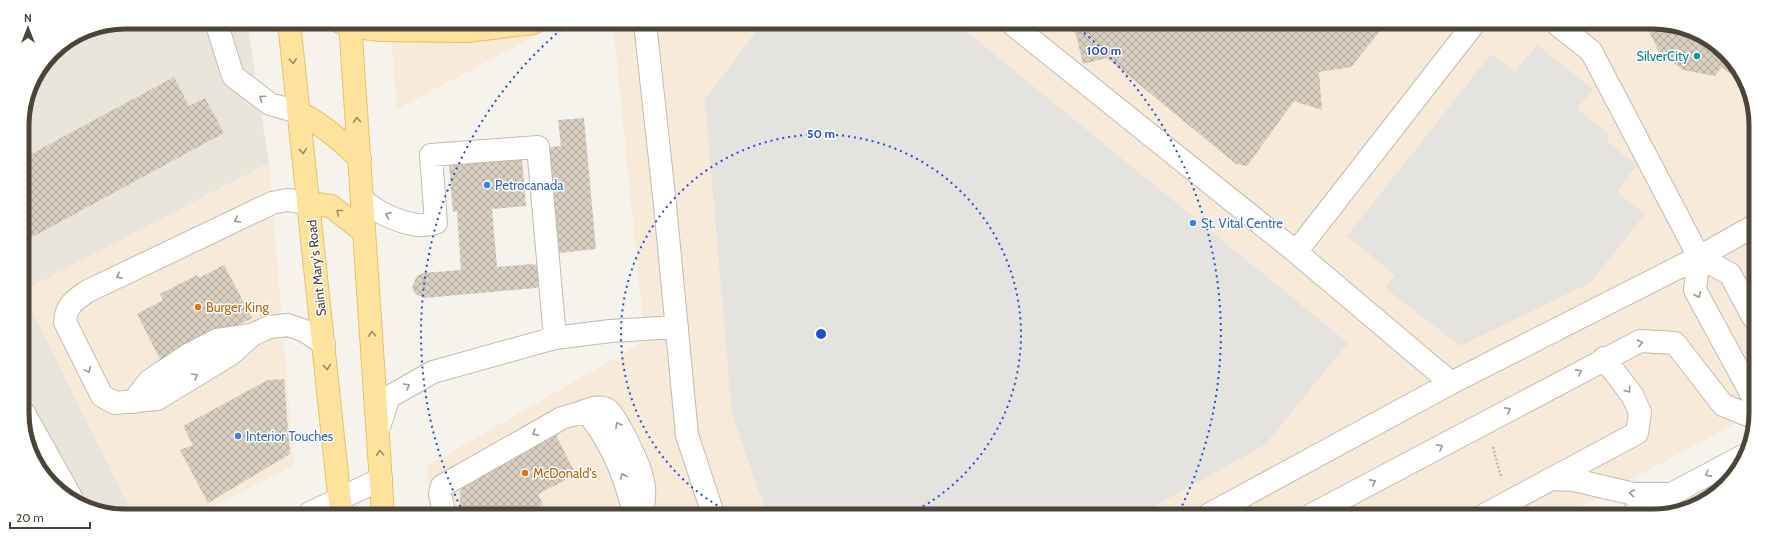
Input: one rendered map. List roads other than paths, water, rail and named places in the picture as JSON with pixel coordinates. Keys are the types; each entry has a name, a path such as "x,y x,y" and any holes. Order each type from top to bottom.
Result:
{"main road":[{"name":"Saint Mary's Road","path":"290,29 340,506"},
{"path":"347,29 360,159 383,509"},
{"path":"374,29 467,31 484,29"},
{"path":"298,112 313,119 338,138 360,159"},
{"path":"309,203 331,206 364,232"}],"street":[{"path":"218,29 233,76 270,104 298,112"},
{"path":"646,29 687,435 711,509"},
{"path":"1018,29 1296,252 1451,383"},
{"path":"1296,252 1470,29"},
{"path":"1563,29 1591,51 1699,257 1730,274 1749,310"},
{"path":"362,199 373,209 417,225 436,224 431,154 538,146 555,338"},
{"path":"309,203 287,200 272,203 88,291 72,302 66,312 64,322 102,396 115,403 157,399 231,354 252,335 269,327 288,325 304,331 324,344"},
{"path":"1219,509 1451,383 1699,257 1749,229"},
{"path":"1699,257 1695,290 1749,390"},
{"path":"378,427 389,397 433,372 555,338 610,331 677,327"},
{"path":"1322,509 1604,358 1640,341 1675,343 1723,405 1749,414"},
{"path":"1495,509 1637,433 1640,412 1632,395 1604,358"},
{"path":"443,509 440,494 442,486 562,418 597,407 608,410 616,422 640,471 644,493 641,509"},
{"path":"579,413 590,415 600,429 614,456 628,489 633,509"},
{"path":"30,423 66,488"},
{"path":"1643,509 1737,458"},
{"path":"327,509 340,506 381,479"},
{"path":"1552,479 1574,480 1634,494 1671,494"}],"place":[{"name":"SilverCity","path":"1697,56"},
{"name":"Petrocanada","path":"487,185"},
{"name":"St. Vital Centre","path":"1193,223"},
{"name":"Burger King","path":"198,307"},
{"name":"Interior Touches","path":"238,436"},
{"name":"McDonald's","path":"525,473"}]}
